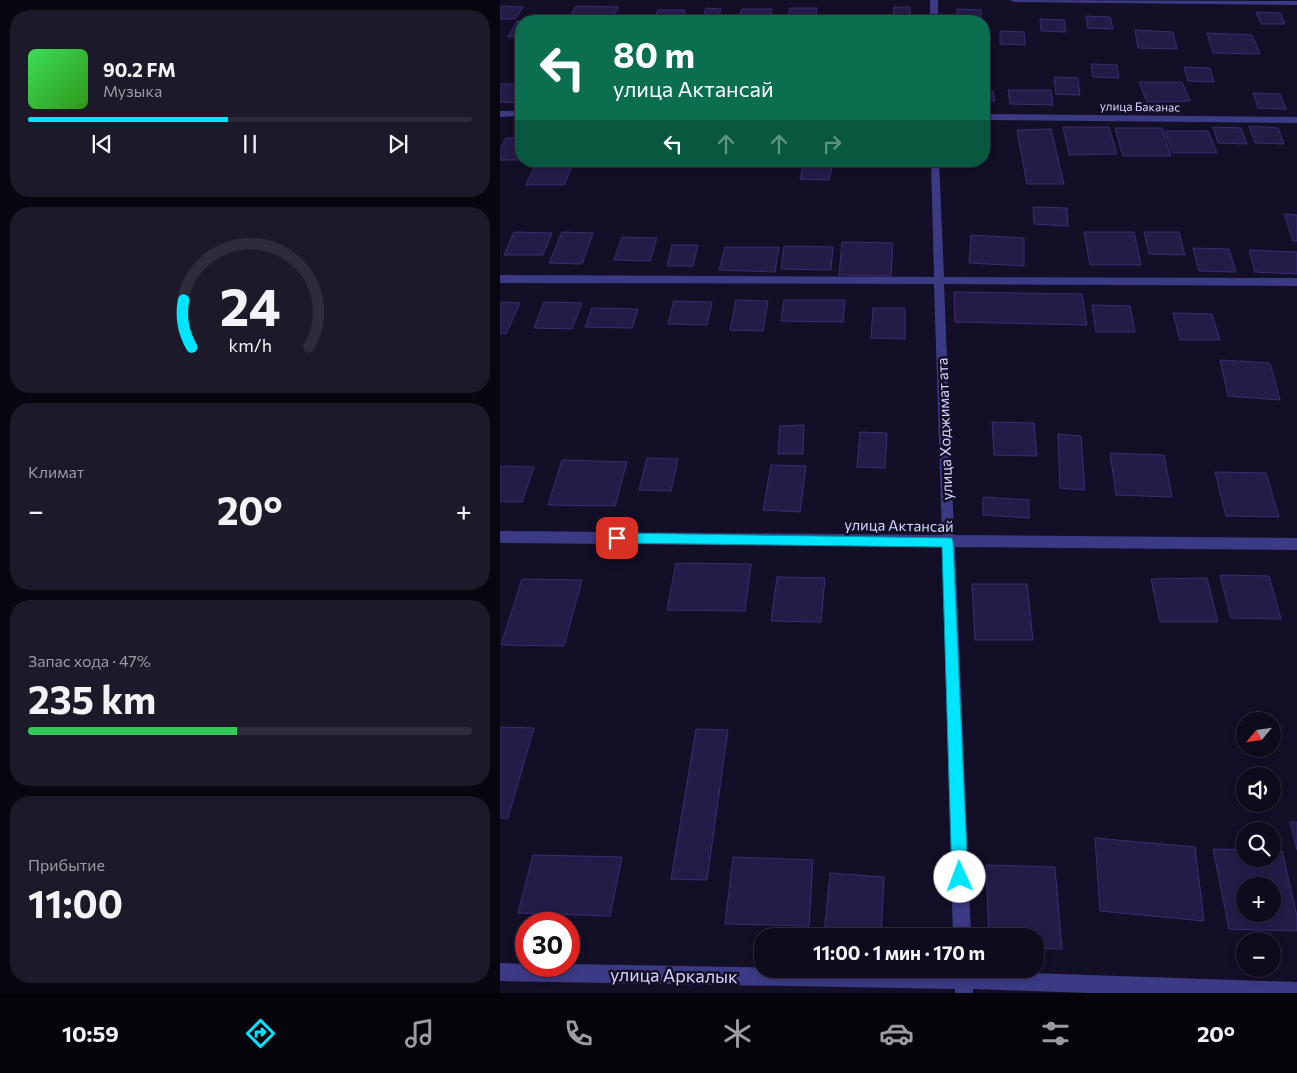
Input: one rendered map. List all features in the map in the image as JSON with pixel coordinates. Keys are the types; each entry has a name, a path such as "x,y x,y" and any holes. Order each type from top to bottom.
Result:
{"street":[{"path":"934,0 934,15"},
{"path":"1014,0 1297,3"},
{"path":"500,114 515,114"},
{"name":"улица Баканас","path":"990,117 1297,120"},
{"name":"улица Ходжимат ата","path":"935,167 962,928"},
{"path":"500,279 1297,282"},
{"name":"улица Актансай","path":"500,537 1297,544"},
{"name":"улица Аркалык","path":"500,972 964,981 1297,991"}],"building":[{"path":"500,6 523,7 518,15 515,15 515,19 500,19"},
{"path":"576,6 618,7 614,15 571,15"},
{"path":"894,7 910,7 910,15 893,15"},
{"path":"706,8 721,9 719,15 704,15"},
{"path":"790,8 817,8 816,15 788,15"},
{"path":"742,9 772,9 770,15 740,15"},
{"path":"957,9 981,10 981,15 957,15"},
{"path":"658,10 685,10 683,15 656,15"},
{"path":"1256,12 1280,13 1285,24 1261,24"},
{"path":"1086,16 1110,17 1113,29 1088,28"},
{"path":"1040,19 1064,20 1066,32 1041,31"},
{"path":"515,25 515,37 508,37"},
{"path":"1135,30 1173,32 1177,49 1138,48"},
{"path":"1000,31 1024,32 1025,45 1000,44"},
{"path":"1207,33 1252,35 1260,54 1213,53"},
{"path":"1091,64 1117,65 1119,78 1093,77"},
{"path":"1184,67 1210,68 1214,82 1188,81"},
{"path":"1054,77 1078,78 1080,95 1056,94"},
{"path":"1139,82 1182,82 1190,101 1147,102"},
{"path":"500,84 515,84 515,103 500,102"},
{"path":"1008,90 1051,90 1053,105 1010,104"},
{"path":"990,91 993,91 995,101 990,101"},
{"path":"1253,93 1280,94 1286,109 1258,108"},
{"path":"1249,126 1278,128 1284,144 1255,143"},
{"path":"1063,127 1109,127 1117,154 1069,155"},
{"path":"1213,127 1241,128 1247,144 1218,143"},
{"path":"1115,128 1162,128 1171,156 1123,156"},
{"path":"1051,129 1064,184 1027,184 1017,130"},
{"path":"1165,131 1208,131 1217,153 1173,153"},
{"path":"506,138 515,138 515,160 500,160 500,150"},
{"path":"535,167 572,167 564,185 526,185"},
{"path":"803,167 832,167 829,180 800,179"},
{"path":"1033,207 1067,208 1068,226 1034,224"},
{"path":"1284,214 1297,215 1297,241 1293,241"},
{"path":"514,232 552,233 543,255 504,255"},
{"path":"562,232 593,233 582,264 549,263"},
{"path":"1084,232 1134,232 1141,265 1090,265"},
{"path":"1144,232 1179,232 1185,255 1149,254"},
{"path":"971,235 1024,238 1024,266 969,263"},
{"path":"622,237 657,238 650,261 614,260"},
{"path":"842,242 893,243 891,276 839,275"},
{"path":"672,245 698,245 693,266 667,266"},
{"path":"784,246 833,247 831,270 781,269"},
{"path":"725,247 779,247 775,272 719,270"},
{"path":"1193,248 1229,249 1236,272 1199,271"},
{"path":"1249,250 1297,252 1297,274 1255,272"},
{"path":"954,292 1082,294 1087,325 955,322"},
{"path":"736,300 768,301 763,331 730,330"},
{"path":"784,300 845,300 843,322 781,321"},
{"path":"674,301 712,302 707,325 668,324"},
{"path":"500,302 520,303 506,334 500,334"},
{"path":"544,302 582,303 572,329 534,328"},
{"path":"1092,305 1130,306 1135,332 1096,332"},
{"path":"592,308 638,309 632,328 585,327"},
{"path":"873,308 905,308 905,339 871,338"},
{"path":"1173,313 1212,314 1220,340 1180,340"},
{"path":"1220,360 1270,363 1280,400 1228,396"},
{"path":"992,422 1034,423 1037,456 994,455"},
{"path":"804,425 803,454 778,454 780,426"},
{"path":"860,432 887,433 885,468 857,467"},
{"path":"1058,434 1081,436 1085,490 1060,488"},
{"path":"1110,453 1164,455 1172,497 1116,495"},
{"path":"647,458 678,459 671,491 639,490"},
{"path":"562,460 627,462 615,506 548,505"},
{"path":"771,465 806,466 800,512 763,510"},
{"path":"500,466 534,467 522,502 500,502"},
{"path":"1215,472 1266,473 1279,517 1226,516"},
{"path":"983,497 1029,500 1029,518 983,515"},
{"path":"676,563 751,564 745,611 667,610"},
{"path":"1220,575 1269,576 1281,619 1231,618"},
{"path":"777,577 825,578 821,622 771,621"},
{"path":"1207,578 1218,622 1160,622 1151,579"},
{"path":"522,579 582,580 564,646 501,645"},
{"path":"972,584 1027,584 1033,640 975,640"},
{"path":"500,727 534,728 508,818 500,818"},
{"path":"696,729 728,730 707,880 671,879"},
{"path":"1290,822 1297,822 1297,850"},
{"path":"1095,838 1195,847 1204,921 1100,911"},
{"path":"1213,849 1236,850 1236,867 1281,867 1282,851 1297,916 1297,931 1229,929"},
{"path":"533,855 622,857 610,916 580,915 580,912 518,912"},
{"path":"733,857 813,860 809,926 725,924"},
{"path":"986,865 1055,867 1062,949 1044,948 1044,928 989,928"},
{"path":"830,873 884,877 881,928 825,928"}],"route":[{"path":"617,538 947,542 960,877"}]}
